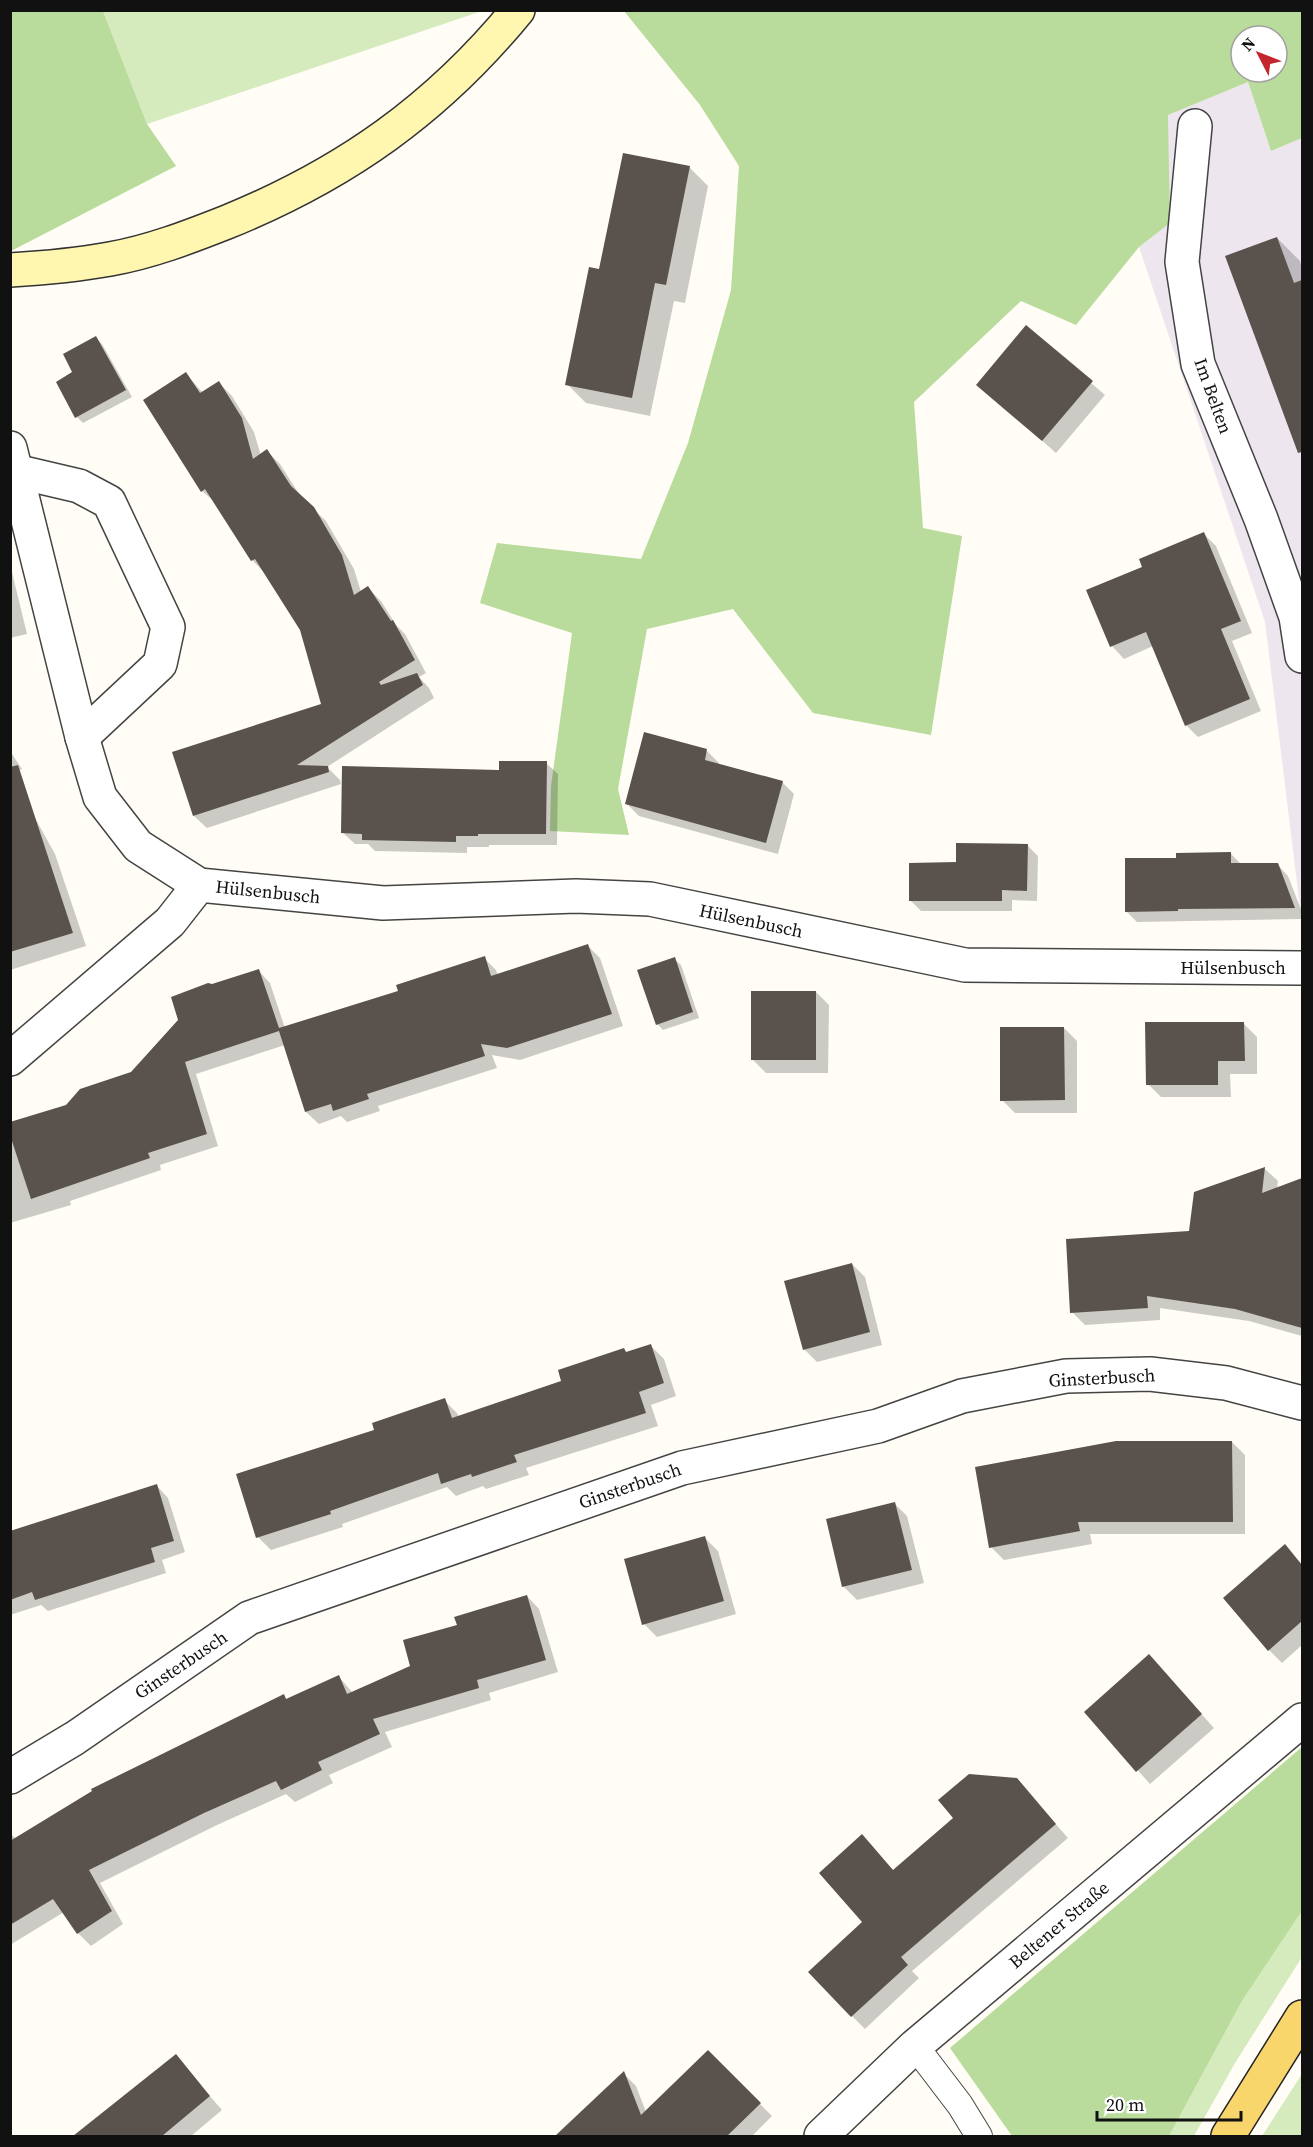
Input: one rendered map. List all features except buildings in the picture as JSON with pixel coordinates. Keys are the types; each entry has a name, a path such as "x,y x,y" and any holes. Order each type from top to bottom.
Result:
{"main road":[{"path":"10,270 112,259 166,245 254,211 303,187 350,160 431,102 500,33 518,10"},
{"path":"1228,2136 1302,2017"}],"street":[{"name":"Im Belten","path":"1195,126 1182,262 1198,364 1269,541 1296,617 1302,656"},
{"name":"Hülsenbusch","path":"13,459 79,486 108,502 168,627 160,664 82,737"},
{"name":"Hülsenbusch","path":"13,459 82,737 100,797 138,846 199,885 383,903 576,896 650,900 965,965 1302,968"},
{"name":"Hülsenbusch","path":"10,1059 170,922 199,885"},
{"name":"Ginsterbusch","path":"10,1778 75,1738 249,1618 682,1468 878,1426 962,1396 1066,1376 1150,1374 1226,1383 1302,1403"},
{"name":"Beltener Straße","path":"821,2136 915,2046 1302,1719"}],"lane":[{"path":"915,2046 960,2105 979,2136"}],"shaded area":[{"path":"1243,84 1249,84 1271,151 1302,138 1302,924 1265,622 1139,247 1170,223 1167,115"}],"green space":[{"path":"11,10 103,11 147,124 176,166 11,251"},
{"path":"103,11 482,11 147,124"},
{"path":"624,11 1302,11 1302,138 1271,151 1249,84 1289,84 1289,24 1229,24 1229,84 1243,84 1168,115 1170,223 1139,247 1076,325 1021,301 914,402 923,528 962,536 931,735 813,713 733,609 647,629 618,789 629,835 550,831 551,786 572,633 480,603 497,543 641,559 688,443 731,290 739,166 700,105"},
{"path":"1302,1747 1302,1911 1242,2001 1169,2136 1012,2136 950,2048"},
{"path":"1302,1911 1302,1957 1235,2063 1194,2136 1169,2136 1242,2001"},
{"path":"1302,2074 1302,2136 1262,2136"}]}
